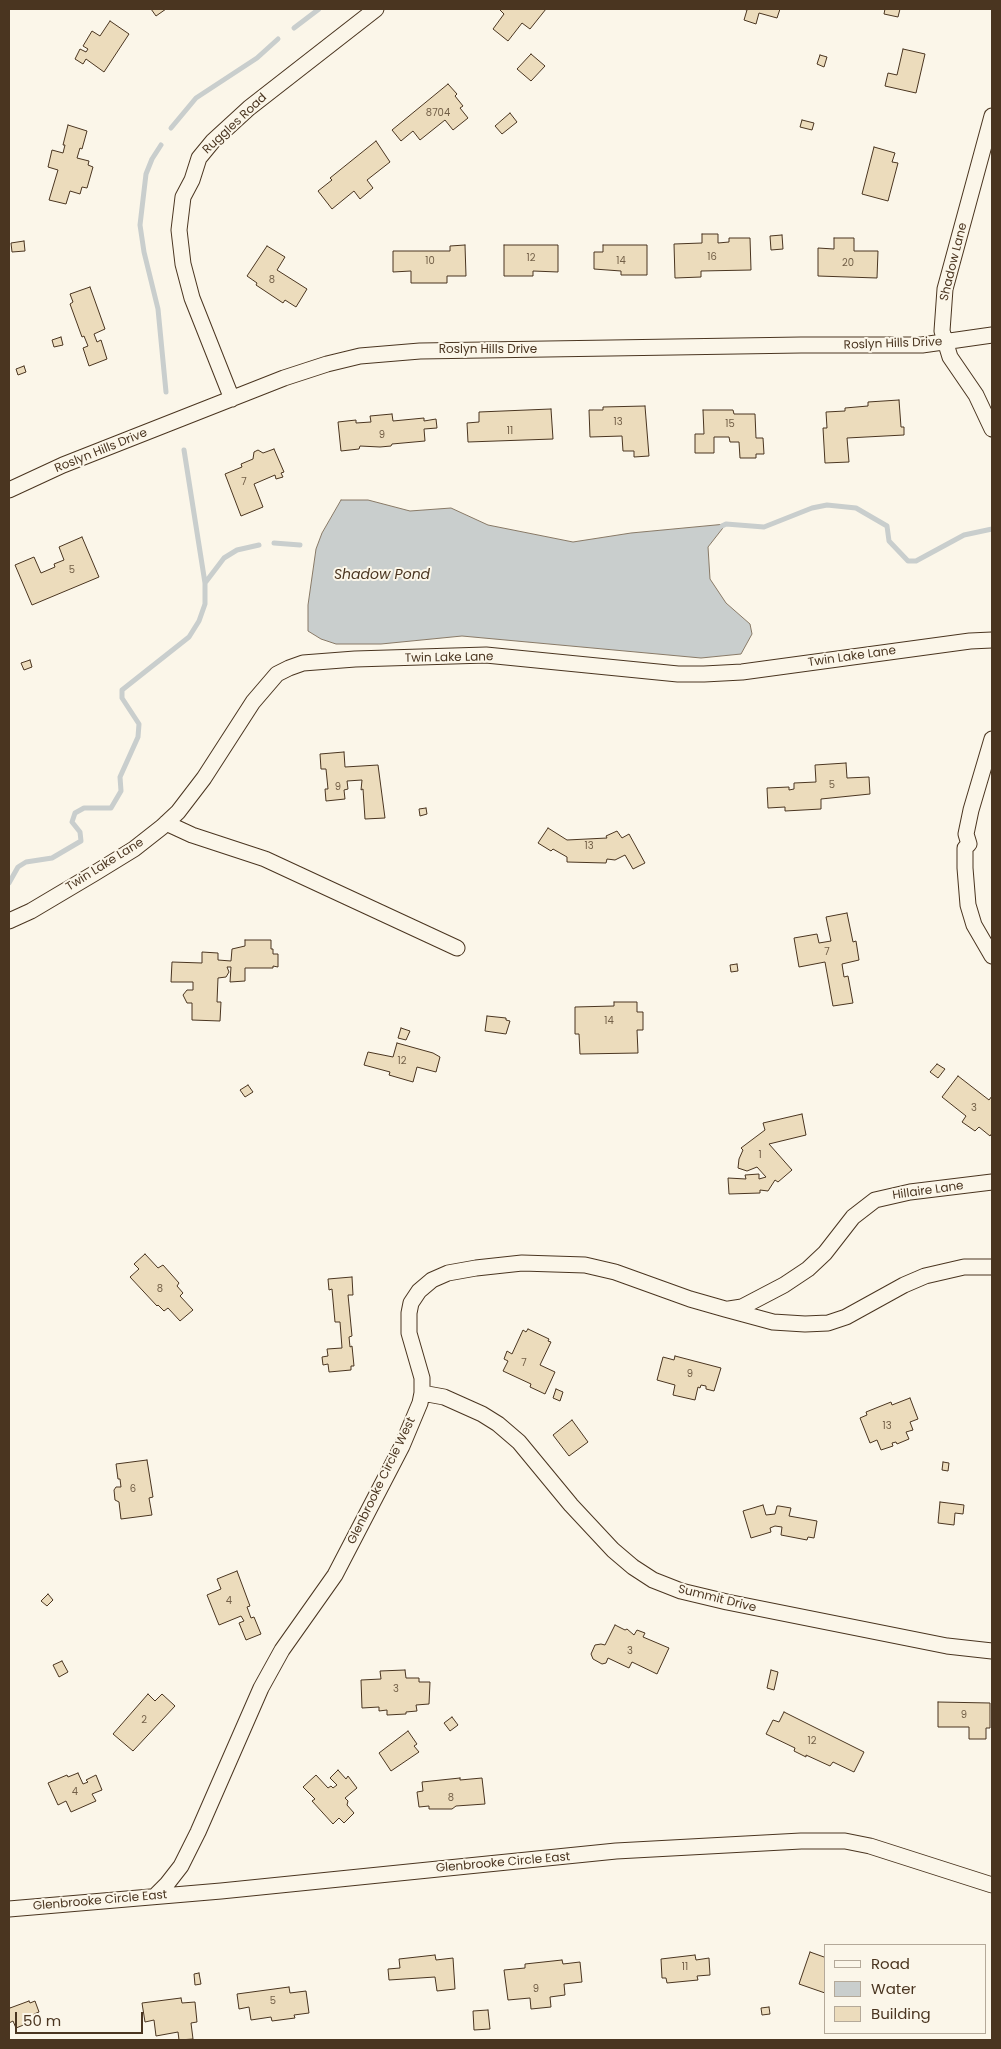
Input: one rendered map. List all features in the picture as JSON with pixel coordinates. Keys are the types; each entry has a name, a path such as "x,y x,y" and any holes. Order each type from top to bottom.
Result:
{"street":[{"name":"Ruggles Road","path":"232,399 192,298 185,272 179,230 183,197 192,180 199,158 213,141 249,108 376,9"},
{"name":"Shadow Lane","path":"992,116 945,289 942,331 944,343 959,372 976,394 992,429"},
{"name":"Roslyn Hills Drive","path":"9,490 63,466 284,378 360,356 420,350 922,345 992,335"},
{"name":"Twin Lake Lane","path":"9,921 31,911 95,873 134,848 166,823 178,812 204,778 253,702 278,674 289,668 303,664 486,655 678,674 704,674 742,672 970,641 992,640"},
{"path":"992,739 971,810 966,834 969,844 965,848 965,868 968,905 974,925 992,956"},
{"path":"166,823 192,835 265,859 457,948"},
{"name":"Hillaire Lane","path":"725,1309 742,1307 784,1285 808,1268 825,1253 853,1217 875,1200 910,1192 992,1182"},
{"name":"Glenbrooke Circle West","path":"156,1895 181,1866 260,1688 282,1650 335,1575 402,1446 420,1403 422,1393 422,1378 410,1333 409,1313 419,1290 432,1280 448,1273 522,1263 585,1265 614,1272 690,1299 773,1322 805,1324 828,1323 846,1317 904,1285 925,1276 964,1266 992,1267"},
{"name":"Summit Drive","path":"422,1393 444,1398 482,1414 498,1424 518,1442 571,1506 613,1550 633,1567 653,1580 681,1591 746,1606 938,1644 992,1651"},
{"name":"Glenbrooke Circle East","path":"9,1909 156,1895 221,1891 616,1852 801,1841 846,1842 870,1846 992,1885"}],"water":[{"name":"Shadow Pond","path":"341,500 368,500 410,511 451,508 488,525 573,542 631,533 726,524 708,547 710,579 726,603 750,624 752,634 741,654 701,658 462,636 381,644 336,644 321,639 308,631 308,605 316,549 322,533"}],"building":[{"path":"151,9 166,9 156,16"},
{"path":"499,9 546,9 530,29 522,23 508,41 493,29 504,14"},
{"path":"743,9 780,9 777,18 759,13 756,24 744,20 747,10"},
{"path":"885,9 900,9 898,17 884,14"},
{"path":"110,21 129,34 104,72 86,59 83,64 75,59 80,49 86,52 88,49 83,46 92,31 100,36"},
{"path":"903,49 925,54 916,93 885,86 888,73 897,75"},
{"path":"531,54 545,66 531,81 517,69"},
{"path":"820,55 827,57 824,67 817,64"},
{"path":"448,84 457,94 455,96 463,106 460,108 468,118 453,130 445,120 420,140 413,131 401,141 392,130"},
{"path":"510,113 517,122 502,134 495,126"},
{"path":"802,120 814,123 812,130 800,127"},
{"path":"68,125 87,131 82,149 80,148 77,158 89,161 88,165 93,167 87,188 82,187 80,194 70,191 66,204 49,200 58,170 48,167 52,150 63,153"},
{"path":"376,141 390,162 367,180 373,188 360,199 354,191 332,209 318,191 332,180 330,178"},
{"path":"874,147 895,153 892,162 898,163 888,201 862,194"},
{"path":"702,234 718,234 718,243 729,242 729,238 750,238 751,270 701,271 701,277 675,278 674,244 702,243"},
{"path":"782,235 783,249 771,250 770,236"},
{"path":"834,238 854,238 854,251 878,251 877,278 818,276 818,248 834,249"},
{"path":"24,241 25,251 12,252 11,243"},
{"path":"465,245 466,276 447,276 447,283 411,283 411,271 393,272 393,251 450,251 450,246"},
{"path":"504,245 558,245 558,272 533,271 533,276 504,276"},
{"path":"603,245 647,245 647,275 621,275 621,271 594,269 594,252 603,252"},
{"path":"267,246 285,257 277,270 307,289 296,307 285,300 283,303 256,285 257,283 247,276"},
{"path":"90,287 105,329 94,334 97,342 101,340 107,359 89,366 83,348 88,346 84,336 82,337 70,304 73,302 70,294"},
{"path":"61,337 63,345 54,347 52,340"},
{"path":"24,366 26,372 18,375 16,369"},
{"path":"899,400 901,427 904,427 904,435 847,438 849,462 825,463 823,428 827,428 826,412 845,411 845,408 868,406 868,402"},
{"path":"645,406 649,456 634,457 634,451 623,451 622,436 590,437 589,410 603,410 603,407"},
{"path":"551,409 553,439 468,442 467,423 479,422 479,412"},
{"path":"703,410 733,410 734,414 755,414 756,438 763,438 764,454 756,454 756,458 740,458 739,442 730,442 729,437 714,437 714,453 695,453 695,434 704,434"},
{"path":"392,414 393,421 424,418 424,421 436,419 437,428 424,429 425,441 380,447 360,446 359,449 341,451 338,422 356,420 356,423 371,422 370,416"},
{"path":"274,449 284,472 281,473 283,477 276,479 275,475 254,484 263,507 241,516 225,474 242,467 241,464 253,459 254,452 258,450 263,453"},
{"path":"82,537 99,577 32,605 15,565 34,557 41,573 55,567 54,564 64,560 59,547"},
{"path":"30,660 32,667 24,670 21,663"},
{"path":"344,752 345,767 378,765 385,818 365,819 363,789 361,790 362,780 347,781 348,789 344,790 345,799 326,801 325,789 328,789 326,769 321,769 320,754"},
{"path":"846,763 847,778 869,777 870,794 821,799 821,809 785,811 785,807 768,808 767,788 789,787 789,790 794,789 794,783 816,782 815,765"},
{"path":"426,808 427,814 420,816 419,809"},
{"path":"548,828 567,840 607,838 606,836 617,831 622,838 629,834 645,863 633,869 625,855 615,860 607,859 606,863 567,862 567,857 553,849 551,851 538,843"},
{"path":"847,913 853,942 856,941 859,960 842,964 844,977 848,976 853,1003 833,1006 825,962 799,967 794,938 817,934 819,943 831,941 826,917"},
{"path":"245,940 271,940 273,954 278,954 278,967 245,968 245,981 230,982 231,967 227,967 229,972 226,977 218,978 217,1002 221,1002 220,1021 192,1020 192,1003 187,1003 183,995 187,990 193,990 193,982 171,982 172,962 202,963 202,952 218,953 218,960 231,961 232,949 245,946"},
{"path":"737,964 738,971 731,972 730,965"},
{"path":"614,1002 637,1002 637,1012 643,1012 643,1030 637,1030 638,1053 580,1054 579,1034 575,1034 575,1007 614,1006"},
{"path":"487,1016 506,1018 506,1020 510,1021 506,1034 485,1031"},
{"path":"401,1028 410,1031 406,1040 398,1038"},
{"path":"397,1043 433,1053 440,1057 436,1072 417,1067 413,1082 389,1075 390,1072 364,1065 368,1052 393,1057"},
{"path":"937,1064 945,1069 938,1078 930,1072"},
{"path":"958,1076 989,1100 992,1096 992,1133 990,1136 979,1127 975,1131 962,1122 966,1116 942,1097"},
{"path":"248,1085 253,1092 245,1097 240,1090"},
{"path":"802,1114 806,1135 769,1144 792,1170 778,1182 775,1180 768,1191 760,1190 760,1193 729,1194 728,1178 746,1179 745,1175 759,1174 759,1179 766,1177 757,1167 747,1171 738,1168 743,1150 741,1148 765,1130 763,1123"},
{"path":"145,1254 158,1268 163,1265 179,1283 177,1286 183,1293 180,1296 193,1310 180,1321 168,1308 164,1311 157,1306 130,1277 139,1269 134,1264"},
{"path":"352,1277 353,1295 348,1295 352,1336 349,1337 354,1366 351,1366 351,1370 329,1372 328,1364 323,1365 322,1357 328,1356 327,1349 342,1348 340,1322 335,1322 332,1289 329,1290 328,1279"},
{"path":"528,1329 549,1339 548,1341 551,1342 540,1365 555,1372 545,1394 530,1387 531,1384 503,1371 508,1361 504,1359 507,1351 512,1354 523,1330 526,1332"},
{"path":"675,1356 721,1368 714,1391 706,1389 706,1386 701,1385 700,1388 698,1387 695,1400 673,1395 675,1385 657,1380 663,1357 674,1360"},
{"path":"556,1389 563,1392 560,1401 553,1398"},
{"path":"910,1398 918,1419 910,1422 913,1430 906,1432 909,1439 897,1444 896,1442 892,1443 893,1446 881,1450 877,1440 870,1443 860,1418 867,1415 866,1412 891,1402 892,1405"},
{"path":"572,1420 588,1442 569,1456 553,1435"},
{"path":"147,1460 153,1497 149,1498 152,1515 121,1519 119,1502 115,1500 114,1490 116,1487 121,1487 116,1464"},
{"path":"943,1462 949,1463 948,1471 942,1470"},
{"path":"940,1502 964,1505 963,1514 955,1513 954,1525 938,1523"},
{"path":"763,1505 766,1515 775,1514 777,1506 779,1506 791,1508 789,1516 817,1521 814,1538 808,1537 807,1540 781,1535 782,1527 775,1526 770,1528 771,1532 751,1538 743,1511"},
{"path":"237,1571 250,1606 247,1607 251,1618 254,1617 261,1634 246,1640 239,1623 244,1621 241,1616 219,1625 207,1595 221,1589 217,1579"},
{"path":"48,1594 53,1600 47,1606 41,1601"},
{"path":"615,1625 625,1630 627,1629 634,1635 637,1630 645,1633 643,1637 669,1648 657,1674 632,1662 629,1668 608,1658 606,1663 602,1664 593,1659 591,1654 595,1645 605,1645"},
{"path":"62,1661 68,1672 59,1677 53,1665"},
{"path":"405,1670 406,1678 419,1678 419,1682 430,1682 429,1704 416,1705 417,1711 406,1712 406,1714 387,1715 387,1710 379,1711 379,1707 362,1708 361,1680 381,1679 380,1671"},
{"path":"771,1670 778,1672 774,1690 767,1688"},
{"path":"148,1694 155,1701 162,1694 175,1706 133,1751 113,1734"},
{"path":"938,1702 990,1703 990,1728 986,1728 986,1739 969,1739 969,1727 938,1727"},
{"path":"784,1712 864,1752 854,1772 833,1762 830,1766 806,1755 806,1757 794,1751 795,1748 766,1734 773,1720 779,1722"},
{"path":"452,1717 458,1725 450,1731 444,1723"},
{"path":"408,1731 417,1744 414,1746 419,1752 391,1771 379,1753"},
{"path":"338,1770 346,1779 348,1776 357,1788 345,1798 348,1801 347,1805 354,1813 344,1823 339,1818 333,1824 312,1801 315,1799 303,1787 316,1775 328,1788 331,1786 333,1788 337,1785 330,1778"},
{"path":"78,1773 83,1784 88,1782 86,1780 96,1775 102,1790 92,1794 96,1801 71,1812 66,1801 58,1805 48,1783 67,1775 68,1777"},
{"path":"460,1778 460,1780 482,1778 485,1804 456,1806 452,1809 429,1809 429,1806 419,1807 417,1792 423,1791 422,1782"},
{"path":"810,1952 824,1957 824,1993 799,1984"},
{"path":"435,1955 436,1960 453,1958 455,1989 437,1991 435,1977 389,1980 388,1969 400,1968 399,1959"},
{"path":"695,1955 696,1960 709,1958 710,1975 697,1976 698,1980 667,1983 666,1978 662,1978 661,1959"},
{"path":"562,1960 563,1964 580,1962 582,1982 564,1984 565,1995 550,1997 551,2007 531,2009 530,1998 508,2000 504,1970 525,1968 525,1964"},
{"path":"199,1973 201,1984 195,1985 194,1974"},
{"path":"289,1987 290,1993 306,1991 309,2013 294,2015 295,2018 272,2021 271,2017 251,2020 249,2007 239,2009 237,1994"},
{"path":"181,1998 182,2003 195,2002 197,2022 191,2023 193,2039 179,2040 178,2032 156,2036 154,2020 145,2022 142,2003"},
{"path":"29,2001 30,2003 35,2001 39,2012 34,2014 36,2020 16,2028 13,2021 9,2023 9,2005 10,2008"},
{"path":"769,2007 770,2014 762,2015 761,2008"},
{"path":"488,2010 490,2029 474,2030 473,2011"}],"waterway":[{"path":"294,28 319,9"},
{"path":"171,128 196,98 257,58 278,39"},
{"path":"161,145 152,159 146,174 140,225 144,252 158,309 166,392"},
{"path":"9,883 18,867 26,862 52,858 81,841 80,832 72,822 75,813 84,808 111,808 121,791 120,777 138,737 139,724 122,698 122,690 189,637 199,621 205,604 205,583 184,450"},
{"path":"722,526 726,524 764,527 812,508 827,505 856,508 887,526 889,541 908,561 916,561 964,535 992,529"},
{"path":"274,543 300,545"},
{"path":"205,583 224,558 237,550 259,545"}]}
